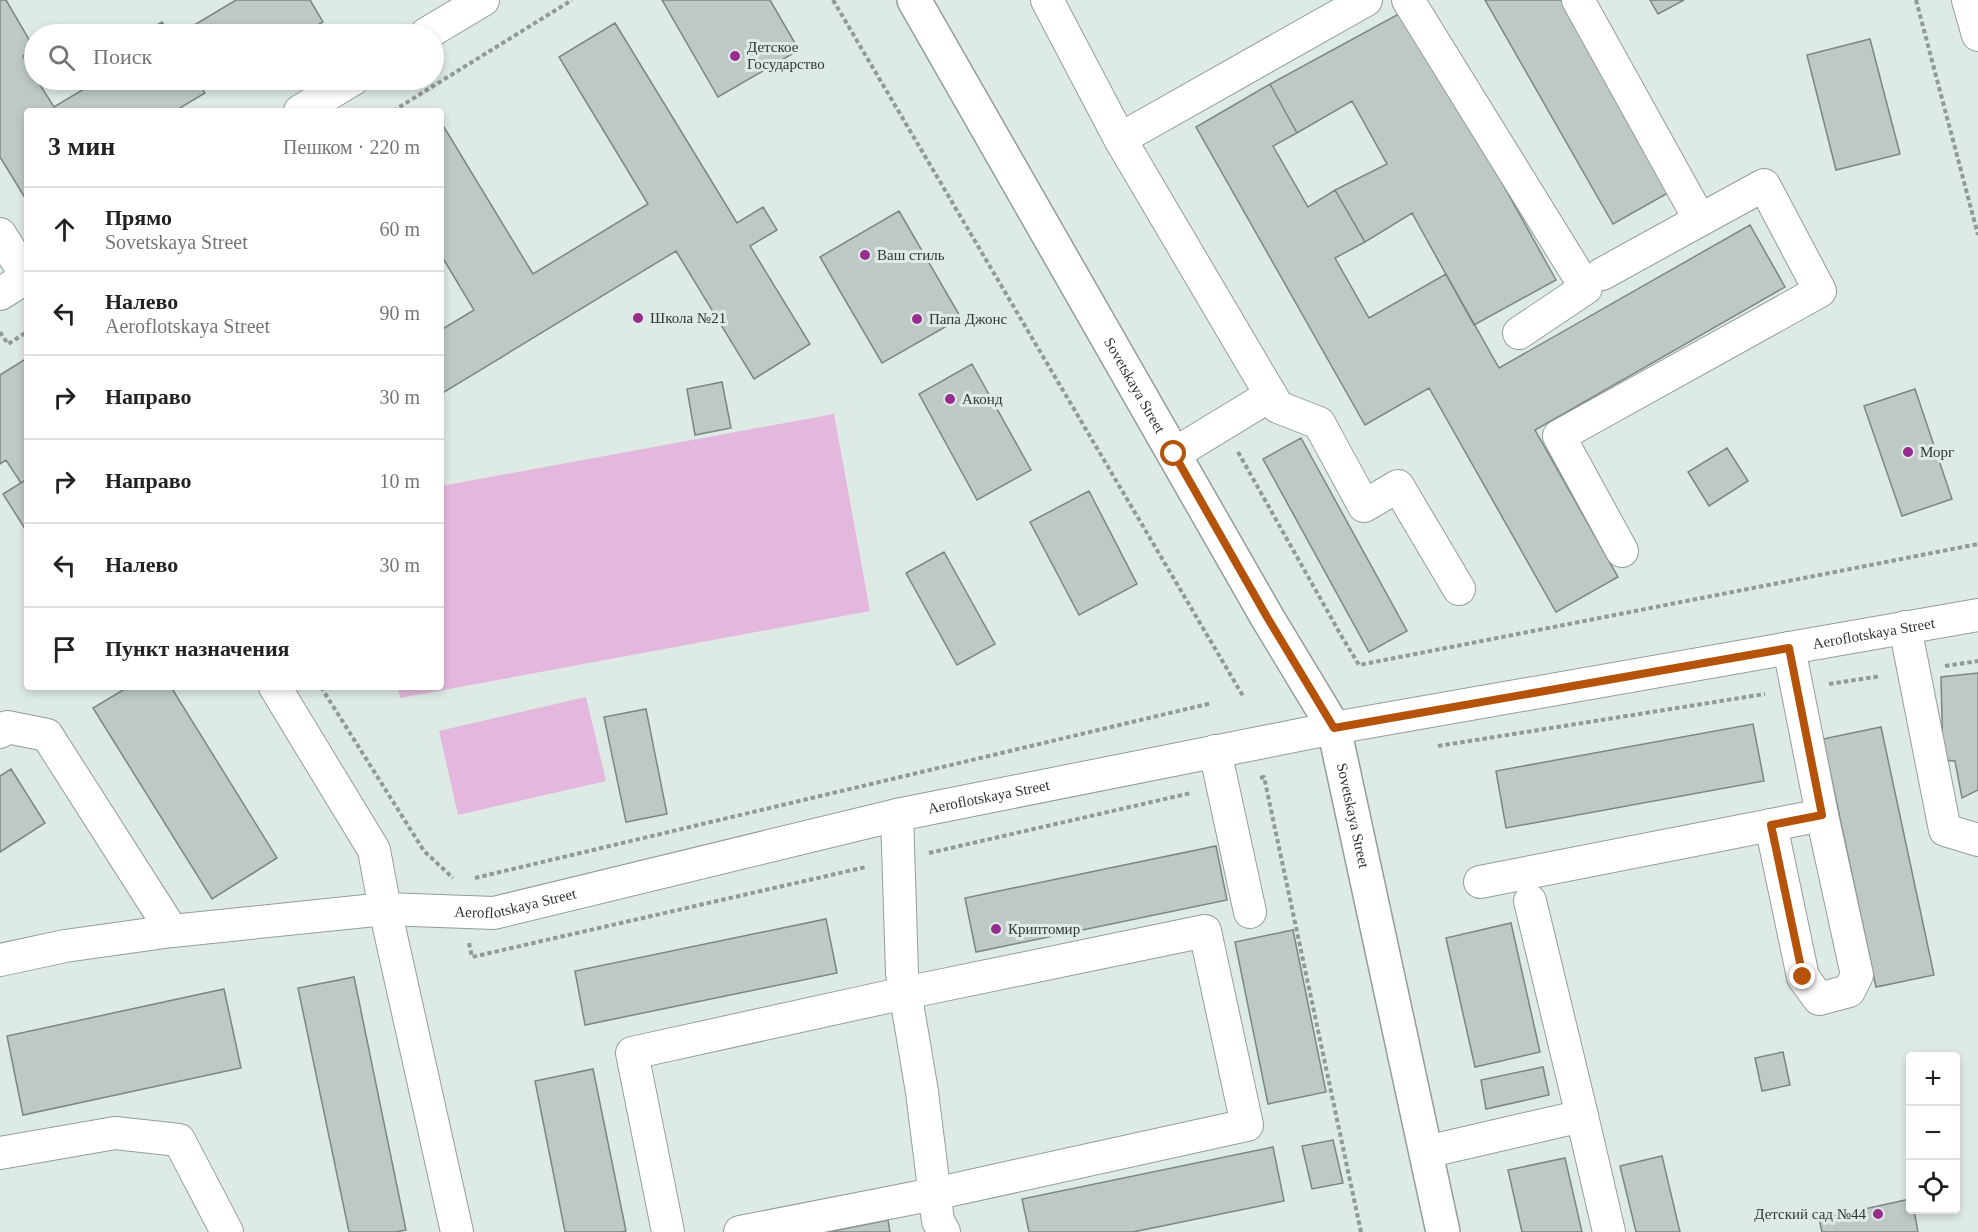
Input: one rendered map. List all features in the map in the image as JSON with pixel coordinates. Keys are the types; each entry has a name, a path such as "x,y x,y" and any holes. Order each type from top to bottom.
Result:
{"main road":[{"name":"Sovetskaya Street","path":"914,0 1267,617 1334,728 1443,1232"}],"street":[{"path":"443,24 483,0"},
{"path":"1047,0 1120,139 1278,407 1319,423 1364,506 1398,486 1459,589"},
{"path":"1120,139 1366,0"},
{"path":"1408,0 1586,288 1519,333"},
{"path":"1578,0 1700,220"},
{"path":"1968,0 1978,35"},
{"path":"305,108 335,90"},
{"path":"1602,274 1764,185 1820,291 1558,436 1622,551"},
{"path":"0,234 24,272"},
{"path":"0,294 24,279"},
{"path":"1174,454 1271,395"},
{"name":"Aeroflotskaya Street","path":"0,960 65,946 172,931 385,909 494,913 897,814 1334,728 1978,615"},
{"path":"1905,627 1945,830 1978,840"},
{"path":"1771,825 1803,977 1819,999 1849,991 1857,975 1789,648"},
{"path":"277,690 374,850 457,1232"},
{"path":"0,732 8,727 48,735 172,931"},
{"path":"1215,752 1250,912"},
{"path":"897,814 902,972 922,1092 938,1221 944,1232"},
{"path":"1480,882 1822,815"},
{"path":"1530,901 1609,1232"},
{"path":"668,1232 632,1053 1205,931 1247,1125 934,1194 740,1232"},
{"path":"1425,1152 1582,1116"},
{"path":"0,1153 115,1133 179,1140 227,1232"}],"path":[{"path":"444,79 572,0"},
{"path":"834,0 1243,696"},
{"path":"1916,0 1978,235"},
{"path":"398,108 427,90"},
{"path":"0,332 8,344 24,334"},
{"path":"1223,425 1359,665 1978,544"},
{"path":"1436,746 1978,661"},
{"path":"323,690 424,851 457,882"},
{"path":"468,880 1212,703"},
{"path":"1264,777 1361,1232"}],"shaded area":[{"path":"834,414 870,611 444,690 444,485"},
{"path":"399,690 443,690 400,698"},
{"path":"586,697 606,781 458,815 439,731"}],"building":[{"path":"0,0 6,0 24,31 24,90 43,90 54,107 82,90 203,90 205,93 180,108 24,108 24,196 0,157"},
{"path":"236,0 310,0 323,22 320,24 196,24"},
{"path":"662,0 770,0 799,50 718,97"},
{"path":"1485,0 1568,0 1675,189 1613,224"},
{"path":"1650,0 1684,0 1658,14"},
{"path":"1406,10 1556,280 1474,325 1412,213 1365,242 1335,190 1387,164 1352,101 1297,133 1270,84"},
{"path":"615,23 737,223 763,207 777,230 750,246 810,344 754,379 676,251 444,392 444,328 474,310 444,260 444,127 533,274 648,204 559,57"},
{"path":"1870,39 1900,154 1836,170 1807,55"},
{"path":"1270,84 1297,133 1273,146 1308,207 1335,190 1365,242 1335,258 1369,318 1446,274 1499,368 1750,225 1785,287 1535,430 1618,577 1556,612 1429,388 1365,425 1196,127"},
{"path":"899,211 961,318 882,363 820,257"},
{"path":"24,360 24,481 21,483 6,460 0,464 0,375"},
{"path":"972,364 1031,470 977,500 919,394"},
{"path":"722,382 731,428 695,435 687,389"},
{"name":"Морг","path":"1915,389 1952,499 1902,516 1864,406"},
{"path":"1301,438 1407,631 1369,652 1263,459"},
{"path":"1727,448 1748,481 1709,506 1688,472"},
{"path":"24,481 24,527 3,494"},
{"path":"1089,491 1137,584 1079,615 1030,522"},
{"path":"944,552 995,644 957,665 906,573"},
{"path":"1978,673 1978,790 1962,798 1955,761 1943,760 1941,677"},
{"path":"123,690 173,690 277,858 212,899 93,708"},
{"path":"646,709 667,814 626,822 604,717"},
{"path":"1753,724 1764,781 1506,828 1496,771"},
{"path":"1881,727 1934,975 1876,987 1823,739"},
{"path":"11,769 45,823 0,852 0,776"},
{"path":"1216,846 1227,900 976,952 965,898"},
{"path":"826,919 837,973 585,1025 575,971"},
{"path":"1511,923 1540,1052 1475,1067 1446,938"},
{"path":"1293,930 1326,1092 1268,1104 1235,942"},
{"path":"354,977 406,1230 396,1232 349,1232 298,988"},
{"path":"224,989 241,1068 23,1115 7,1036"},
{"path":"1783,1052 1790,1085 1762,1091 1755,1058"},
{"path":"1543,1067 1549,1095 1486,1109 1481,1080"},
{"path":"593,1069 626,1231 622,1232 565,1232 535,1081"},
{"path":"1333,1140 1343,1183 1312,1189 1302,1146"},
{"path":"1273,1147 1284,1201 1133,1232 1029,1232 1022,1199"},
{"path":"1662,1156 1680,1232 1636,1232 1620,1166"},
{"path":"1565,1158 1582,1232 1522,1232 1508,1170"},
{"name":"Детский сад №44","path":"1906,1200 1906,1214 1915,1214 1918,1232 1822,1232 1819,1219"},
{"path":"888,1220 890,1232 828,1232"}],"place":[{"name":"Детское Государство","path":"735,56"},
{"name":"Ваш стиль","path":"865,255"},
{"name":"Школа №21","path":"638,318"},
{"name":"Папа Джонс","path":"917,319"},
{"name":"Аконд","path":"950,399"},
{"name":"Морг","path":"1908,452"},
{"name":"Криптомир","path":"996,929"},
{"name":"Детский сад №44","path":"1878,1214"}],"route":[{"path":"1174,454 1267,617 1334,728 1789,648 1822,815 1771,825 1803,977"}]}
